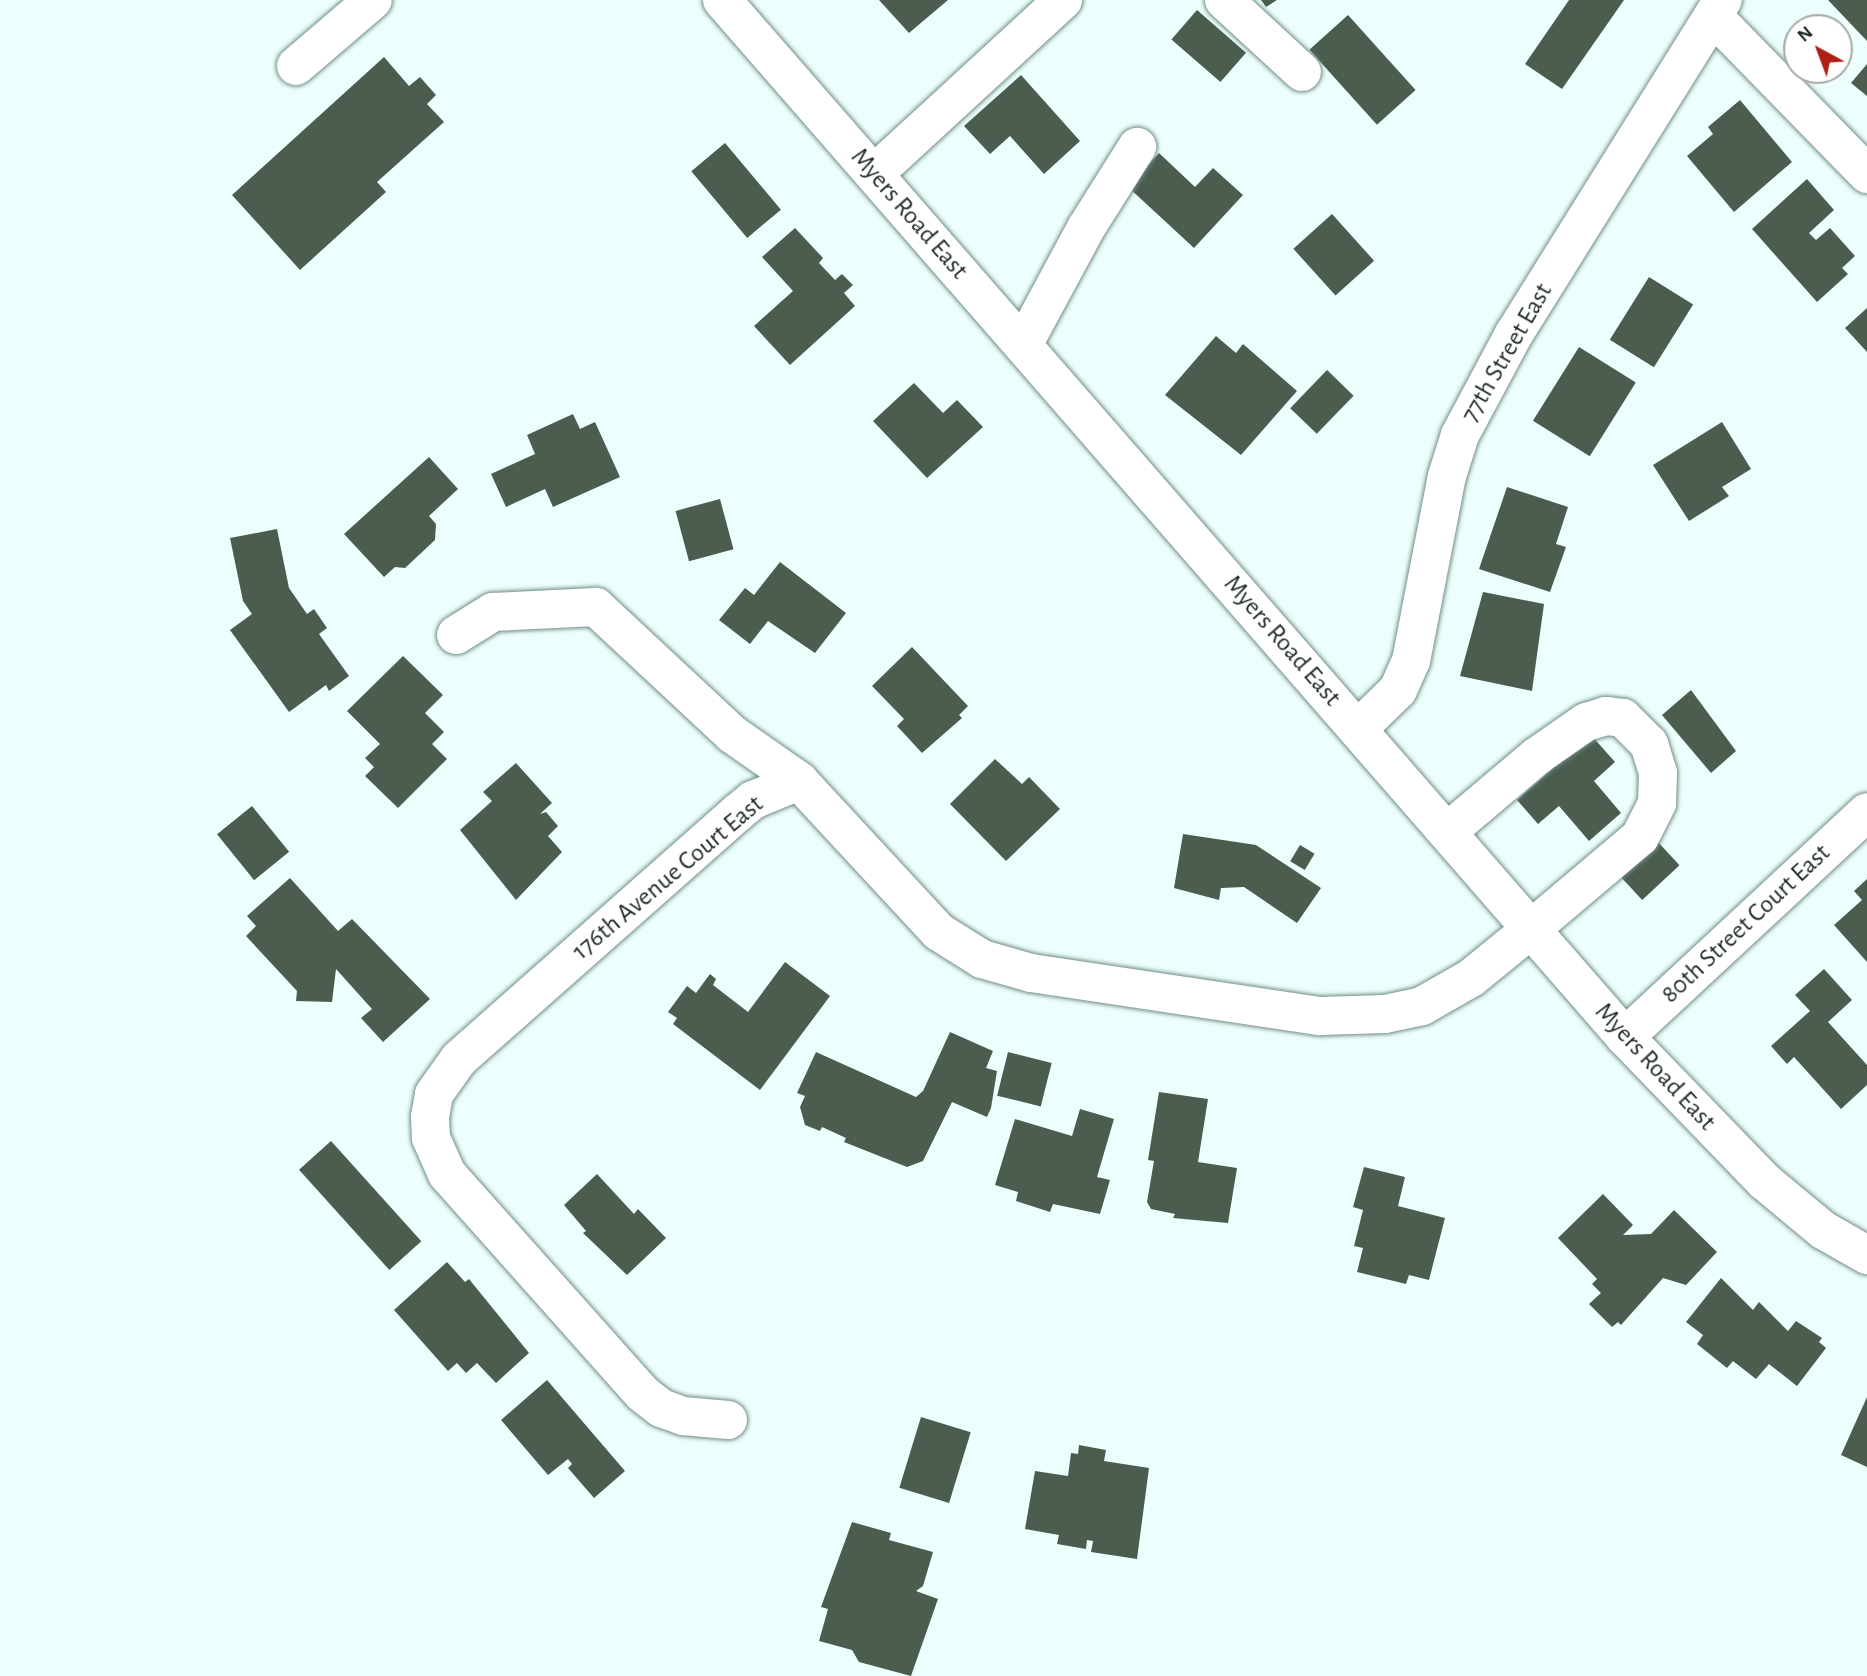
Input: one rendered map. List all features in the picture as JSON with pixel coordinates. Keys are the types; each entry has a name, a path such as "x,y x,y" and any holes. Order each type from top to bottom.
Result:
{"street":[{"path":"296,66 373,0"},
{"name":"Myers Road East","path":"722,0 1625,1037 1764,1181 1823,1230 1867,1255"},
{"path":"874,174 1063,0"},
{"path":"1224,0 1302,72"},
{"path":"1718,8 1867,174"},
{"name":"77th Street East","path":"1358,729 1398,690 1411,661 1447,476 1460,435 1514,334 1718,8"},
{"path":"1023,345 1086,228 1137,147"},
{"path":"456,635 493,612 596,607 732,734 799,781 954,944 982,959 1031,973 1320,1016 1385,1014 1443,997 1530,930 1640,837 1657,803 1658,773 1650,744 1634,725 1623,718 1606,716 1586,722 1447,832"},
{"name":"176th Avenue Court East","path":"728,1420 683,1416 661,1408 642,1393 447,1174 431,1138 430,1117 434,1094 459,1059 737,813 753,800 799,781"},
{"name":"80th Street Court East","path":"1625,1037 1867,812"}],"building":[{"path":"879,0 948,0 909,33"},
{"path":"1261,0 1277,0 1266,7"},
{"path":"1569,0 1624,0 1562,89 1525,64"},
{"path":"1828,0 1867,0 1867,41 1853,26 1853,14 1841,14"},
{"path":"1197,10 1246,53 1220,82 1171,39"},
{"path":"1348,15 1416,90 1377,125 1309,50"},
{"path":"384,57 409,86 420,77 436,95 427,104 444,122 377,182 386,192 300,270 232,195"},
{"path":"1867,64 1867,96 1852,84"},
{"path":"1021,75 1080,141 1044,174 1010,136 990,154 964,126"},
{"path":"1740,100 1792,162 1734,212 1687,156 1713,134 1708,127"},
{"path":"725,143 781,210 747,238 691,171"},
{"path":"1159,153 1195,187 1213,168 1243,195 1194,248 1128,187"},
{"path":"1807,179 1834,210 1809,233 1816,240 1830,228 1855,256 1842,268 1848,274 1817,302 1752,229"},
{"path":"1332,214 1374,261 1336,296 1293,249"},
{"path":"795,228 823,258 819,263 835,280 842,274 853,285 844,293 855,306 790,365 754,326 793,291 762,257"},
{"path":"1649,277 1693,305 1654,367 1610,340"},
{"path":"1867,308 1867,352 1845,328"},
{"path":"1216,336 1236,353 1243,344 1297,391 1241,455 1165,395"},
{"path":"1579,347 1636,383 1590,456 1533,421"},
{"path":"1327,370 1354,396 1317,434 1290,408"},
{"path":"914,383 943,413 957,400 983,427 927,478 873,421"},
{"path":"573,414 580,429 595,422 620,477 553,507 545,489 506,507 491,474 535,454 527,435"},
{"path":"1722,422 1751,469 1722,487 1729,496 1689,521 1653,465"},
{"path":"429,457 458,489 429,516 436,524 435,540 405,568 395,567 384,577 344,534"},
{"path":"1507,487 1568,507 1556,544 1566,547 1550,592 1479,569"},
{"path":"720,499 733,549 689,561 676,511"},
{"path":"277,529 289,588 307,614 314,609 327,628 319,634 349,676 329,691 326,685 289,712 230,630 252,614 243,601 230,538"},
{"path":"780,562 846,613 815,653 768,621 750,644 719,620 745,588 754,595"},
{"path":"1483,592 1544,604 1532,691 1460,676"},
{"path":"912,647 968,706 959,715 962,718 922,753 897,726 904,719 872,686"},
{"path":"403,656 443,695 425,713 444,732 432,744 447,759 398,808 365,776 374,767 365,758 380,744 347,711"},
{"path":"1691,690 1736,751 1711,773 1662,715"},
{"path":"1591,735 1615,762 1594,781 1621,813 1589,841 1559,806 1538,824 1517,800"},
{"path":"995,759 1022,784 1029,777 1060,809 1006,861 950,804"},
{"path":"516,763 552,803 540,814 546,812 558,826 548,836 562,852 516,900 460,830 492,801 483,792"},
{"path":"252,806 289,852 254,880 217,834"},
{"path":"1183,834 1256,845 1321,888 1297,923 1244,887 1221,888 1219,900 1174,888"},
{"path":"1657,841 1680,865 1642,900 1620,876"},
{"path":"1300,845 1315,854 1305,870 1290,861"},
{"path":"290,878 338,931 352,919 430,999 383,1042 361,1018 372,1009 336,969 332,1002 296,1001 297,991 246,936 256,926 247,916"},
{"path":"1867,879 1867,962 1834,925 1862,900 1854,891"},
{"path":"785,962 830,996 760,1090 673,1024 677,1018 668,1012 687,986 696,993 710,974 716,979 713,985 748,1012"},
{"path":"1824,969 1852,1000 1828,1022 1867,1065 1867,1085 1841,1109 1794,1057 1787,1064 1771,1046 1810,1011 1795,995"},
{"path":"950,1032 993,1051 986,1068 997,1071 991,1108 987,1117 952,1102 923,1161 907,1167 844,1142 846,1138 822,1127 820,1131 805,1125 800,1107 805,1096 797,1093 816,1052 916,1097 923,1091"},
{"path":"1008,1052 1052,1063 1041,1107 997,1096"},
{"path":"1159,1092 1208,1099 1198,1162 1237,1168 1228,1223 1173,1218 1175,1214 1151,1209 1147,1202 1154,1161 1148,1160"},
{"path":"1080,1109 1114,1119 1097,1177 1110,1180 1100,1214 1053,1204 1050,1212 1016,1201 1018,1192 995,1185 1015,1119 1072,1136"},
{"path":"331,1141 421,1241 389,1270 299,1170"},
{"path":"1364,1167 1405,1177 1398,1206 1445,1218 1429,1280 1409,1275 1406,1284 1357,1272 1363,1248 1354,1246 1363,1210 1353,1207"},
{"path":"597,1174 634,1214 638,1209 666,1238 627,1275 583,1233 586,1231 564,1205"},
{"path":"1603,1194 1633,1225 1623,1235 1651,1234 1674,1210 1717,1252 1686,1285 1663,1278 1621,1325 1618,1322 1612,1327 1589,1304 1601,1293 1592,1284 1597,1279 1558,1238"},
{"path":"447,1262 465,1282 469,1279 529,1353 496,1383 477,1363 466,1373 457,1363 448,1371 394,1310"},
{"path":"1721,1278 1753,1310 1759,1302 1788,1331 1796,1321 1822,1338 1819,1342 1826,1348 1797,1386 1769,1364 1756,1379 1733,1361 1727,1368 1697,1344 1703,1335 1686,1322"},
{"path":"547,1380 625,1471 594,1498 568,1468 572,1464 568,1459 548,1475 501,1420"},
{"path":"1867,1397 1867,1467 1841,1455"},
{"path":"921,1417 971,1432 949,1503 899,1488"},
{"path":"1079,1445 1106,1450 1104,1461 1149,1468 1137,1559 1091,1552 1093,1541 1087,1540 1086,1549 1057,1544 1059,1535 1025,1529 1035,1471 1068,1476 1071,1453 1078,1454"},
{"path":"852,1522 891,1533 889,1540 933,1552 923,1586 916,1591 938,1599 911,1676 859,1662 852,1650 819,1641 828,1609 821,1607"}]}
